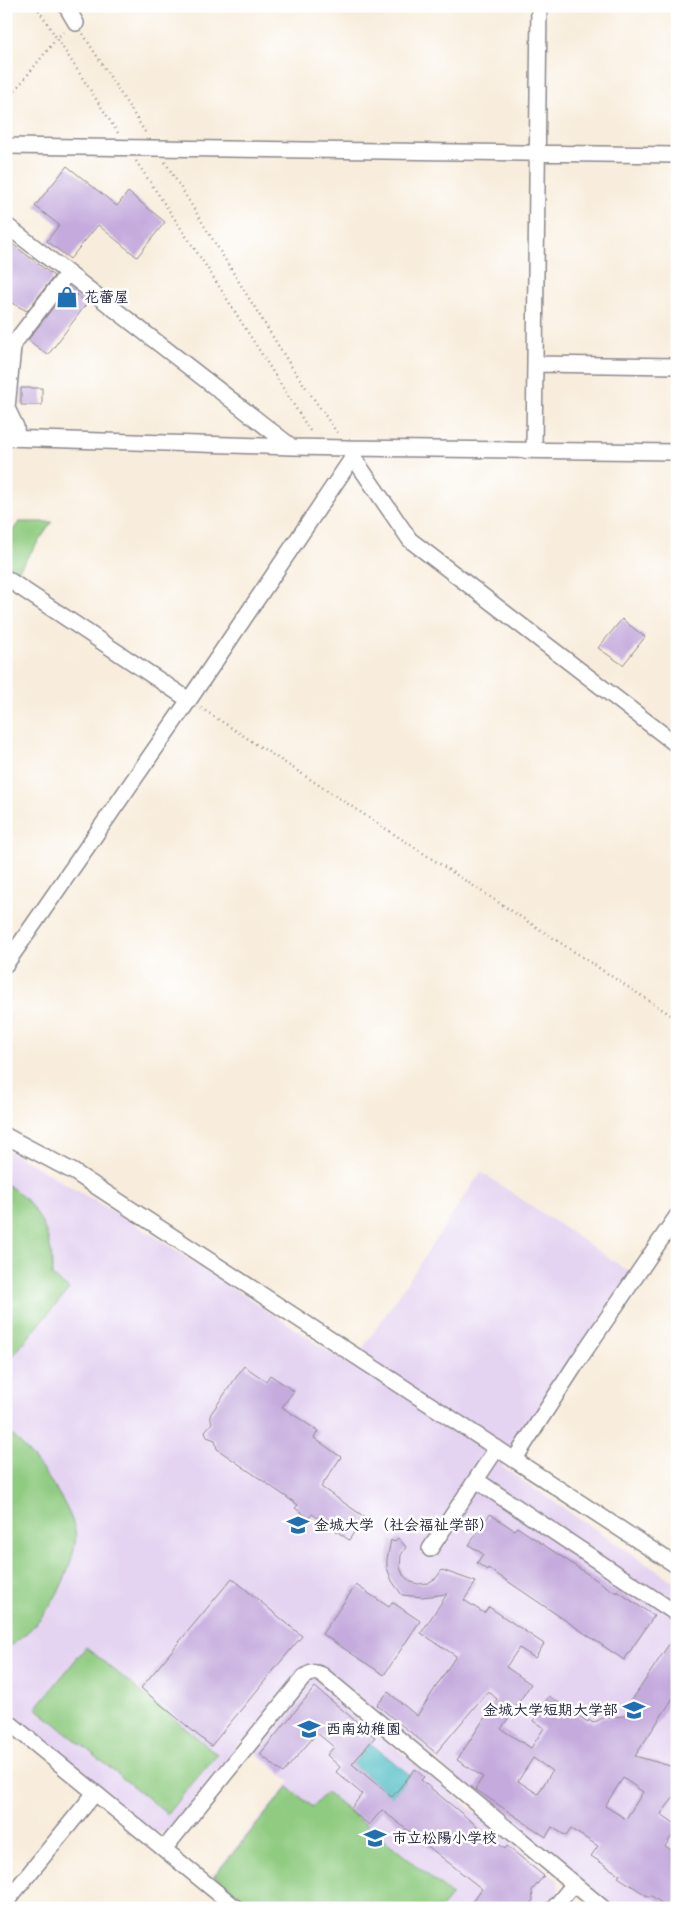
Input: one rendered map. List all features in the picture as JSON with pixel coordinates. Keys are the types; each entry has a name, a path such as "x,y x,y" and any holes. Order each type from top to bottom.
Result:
{"street":[{"path":"66,6 76,23"},
{"path":"534,450 540,6"},
{"path":"6,146 677,155"},
{"path":"6,225 292,446"},
{"path":"68,274 14,342 7,408 16,426 11,438 320,447 350,452 534,450 677,452"},
{"path":"535,364 677,366"},
{"path":"6,964 189,700 350,452"},
{"path":"350,452 410,540 677,745"},
{"path":"6,578 189,700"},
{"path":"6,1136 74,1172 677,1566"},
{"path":"514,1460 578,1361 677,1216"},
{"path":"430,1548 497,1448"},
{"path":"476,1480 677,1614"},
{"path":"164,1849 303,1678 310,1673 316,1672 603,1908"},
{"path":"6,1720 236,1908"},
{"path":"6,1902 95,1793"},
{"path":"554,1908 574,1884"}],"path":[{"path":"36,6 208,269 320,447"},
{"path":"6,102 57,38 76,23 289,362 350,452"},
{"path":"189,700 677,1019"}],"shaded area":[{"name":"金城大学（社会福祉学部）","path":"6,1149 151,1234 351,1366 481,1172 631,1273 502,1467 677,1584 677,1908 614,1908 380,1714 370,1727 557,1879 558,1895 547,1908 248,1908 211,1877 290,1782 241,1741 169,1831 161,1833 153,1831 6,1709"}],"green space":[{"path":"19,522 52,522 16,574 6,567 6,540"},
{"path":"6,1184 18,1192 36,1212 47,1235 52,1262 52,1276 69,1289 6,1364"},
{"path":"6,1429 37,1462 65,1504 75,1530 75,1539 70,1564 53,1601 28,1632 6,1649"},
{"path":"86,1647 217,1754 167,1814 36,1708"},
{"path":"288,1787 313,1807 326,1792 452,1895 441,1908 254,1908 214,1876"}],"water":[{"path":"370,1743 410,1775 392,1797 352,1764"}],"building":[{"path":"67,166 117,206 128,192 165,222 137,257 98,225 70,259 47,241 59,225 35,206"},
{"path":"6,239 54,276 27,311 6,300"},
{"path":"68,288 87,303 48,355 28,340"},
{"path":"21,388 42,388 42,405 21,405"},
{"path":"622,619 645,637 623,665 598,648"},
{"path":"244,1366 266,1381 270,1375 294,1391 282,1407 318,1431 314,1438 341,1457 321,1487 366,1518 370,1523 365,1531 358,1526 349,1540 312,1514 309,1518 295,1508 298,1505 217,1449 215,1440 207,1437 205,1431 212,1423 210,1415"},
{"path":"490,1514 514,1530 517,1527 654,1616 624,1660 488,1568 487,1570 477,1563 483,1554 469,1545"},
{"path":"398,1538 406,1547 401,1555 400,1567 403,1575 411,1582 418,1584 428,1583 436,1578 442,1570 476,1582 464,1600 484,1613 489,1607 544,1644 535,1658 519,1648 506,1667 531,1684 501,1729 531,1748 544,1728 533,1721 549,1696 588,1722 589,1720 593,1723 603,1718 635,1715 626,1709 677,1632 677,1692 635,1756 677,1768 677,1793 661,1814 677,1825 677,1829 665,1846 677,1853 677,1908 669,1908 618,1877 620,1875 591,1856 598,1846 571,1829 566,1836 552,1827 546,1837 475,1789 483,1777 457,1760 497,1699 488,1691 436,1753 377,1705 388,1692 417,1716 456,1656 421,1633 447,1594 422,1597 402,1595 392,1581 387,1568 391,1540 394,1542","holes":["533,1758 552,1771 538,1794 518,1781","623,1778 643,1792 626,1819 605,1806"]},
{"path":"232,1578 302,1636 211,1746 141,1688"},
{"path":"356,1585 389,1607 392,1602 420,1621 384,1675 322,1634"},
{"path":"315,1687 375,1737 352,1764 392,1797 415,1769 424,1777 421,1780 505,1849 507,1846 544,1876 532,1890 533,1900 527,1908 467,1908 482,1889 382,1810 369,1825 350,1810 362,1794 336,1772 340,1767 327,1755 334,1747 317,1733 283,1773 260,1754"}],"place":[{"name":"花蕾屋","path":"67,297"},
{"name":"金城大学（社会福祉学部）","path":"298,1525"},
{"name":"金城大学短期大学部","path":"634,1710"},
{"name":"西南幼稚園","path":"309,1729"},
{"name":"市立松陽小学校","path":"375,1838"}]}
